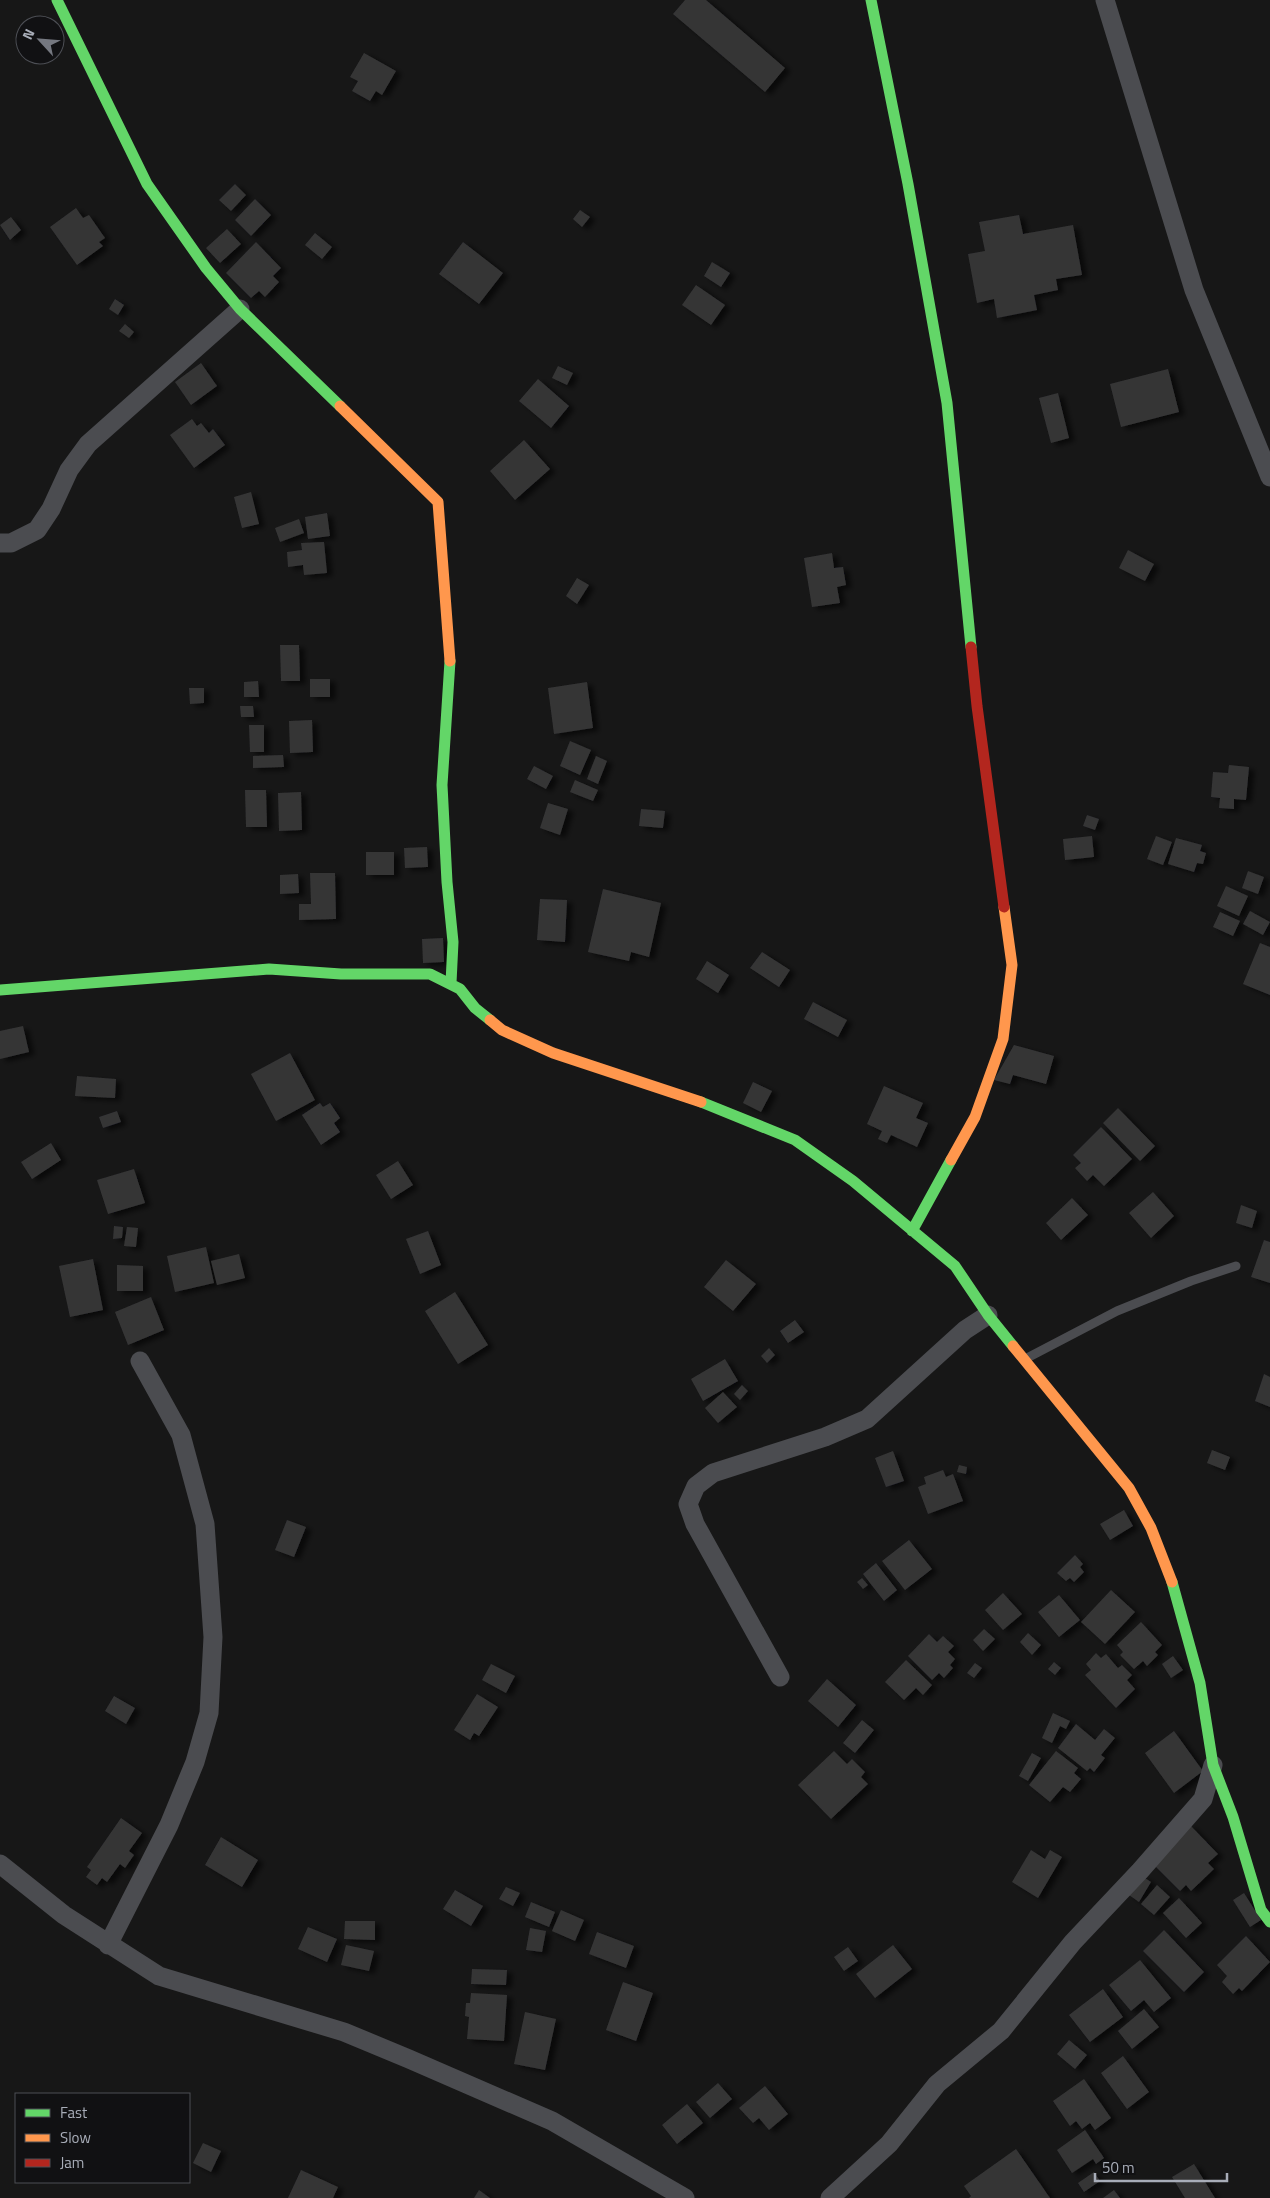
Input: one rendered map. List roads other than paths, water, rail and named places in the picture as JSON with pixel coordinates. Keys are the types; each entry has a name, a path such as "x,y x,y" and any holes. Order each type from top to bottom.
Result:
{"street":[{"path":"58,0 147,184 206,268 240,309 438,502 451,653 442,785 447,882 453,942 451,983"},
{"path":"871,0 908,184 947,403 977,706 1012,965 1003,1039 975,1117 912,1231"},
{"path":"1105,0 1194,290 1270,477"},
{"path":"0,543 11,543 37,530 51,509 70,470 88,444 240,309"},
{"path":"0,990 269,969 341,974 430,974 460,989 475,1008 502,1030 553,1053 709,1105 795,1140 853,1181 955,1266 988,1314 1129,1488 1151,1528 1173,1586 1200,1683 1213,1765 1233,1817 1261,1910 1270,1922"},
{"path":"780,1677 695,1524 688,1504 696,1486 713,1473 825,1437 867,1419 964,1330 988,1314"},
{"path":"108,1945 169,1826 194,1762 209,1713 213,1637 205,1524 180,1435 140,1361"},
{"path":"830,2198 889,2144 937,2084 1001,2031 1073,1942 1140,1871 1203,1799 1213,1765"},
{"path":"0,1864 64,1915 159,1976 344,2032 552,2121 685,2198"}],"lane":[{"path":"1025,1360 1117,1311 1191,1281 1236,1266"}]}
